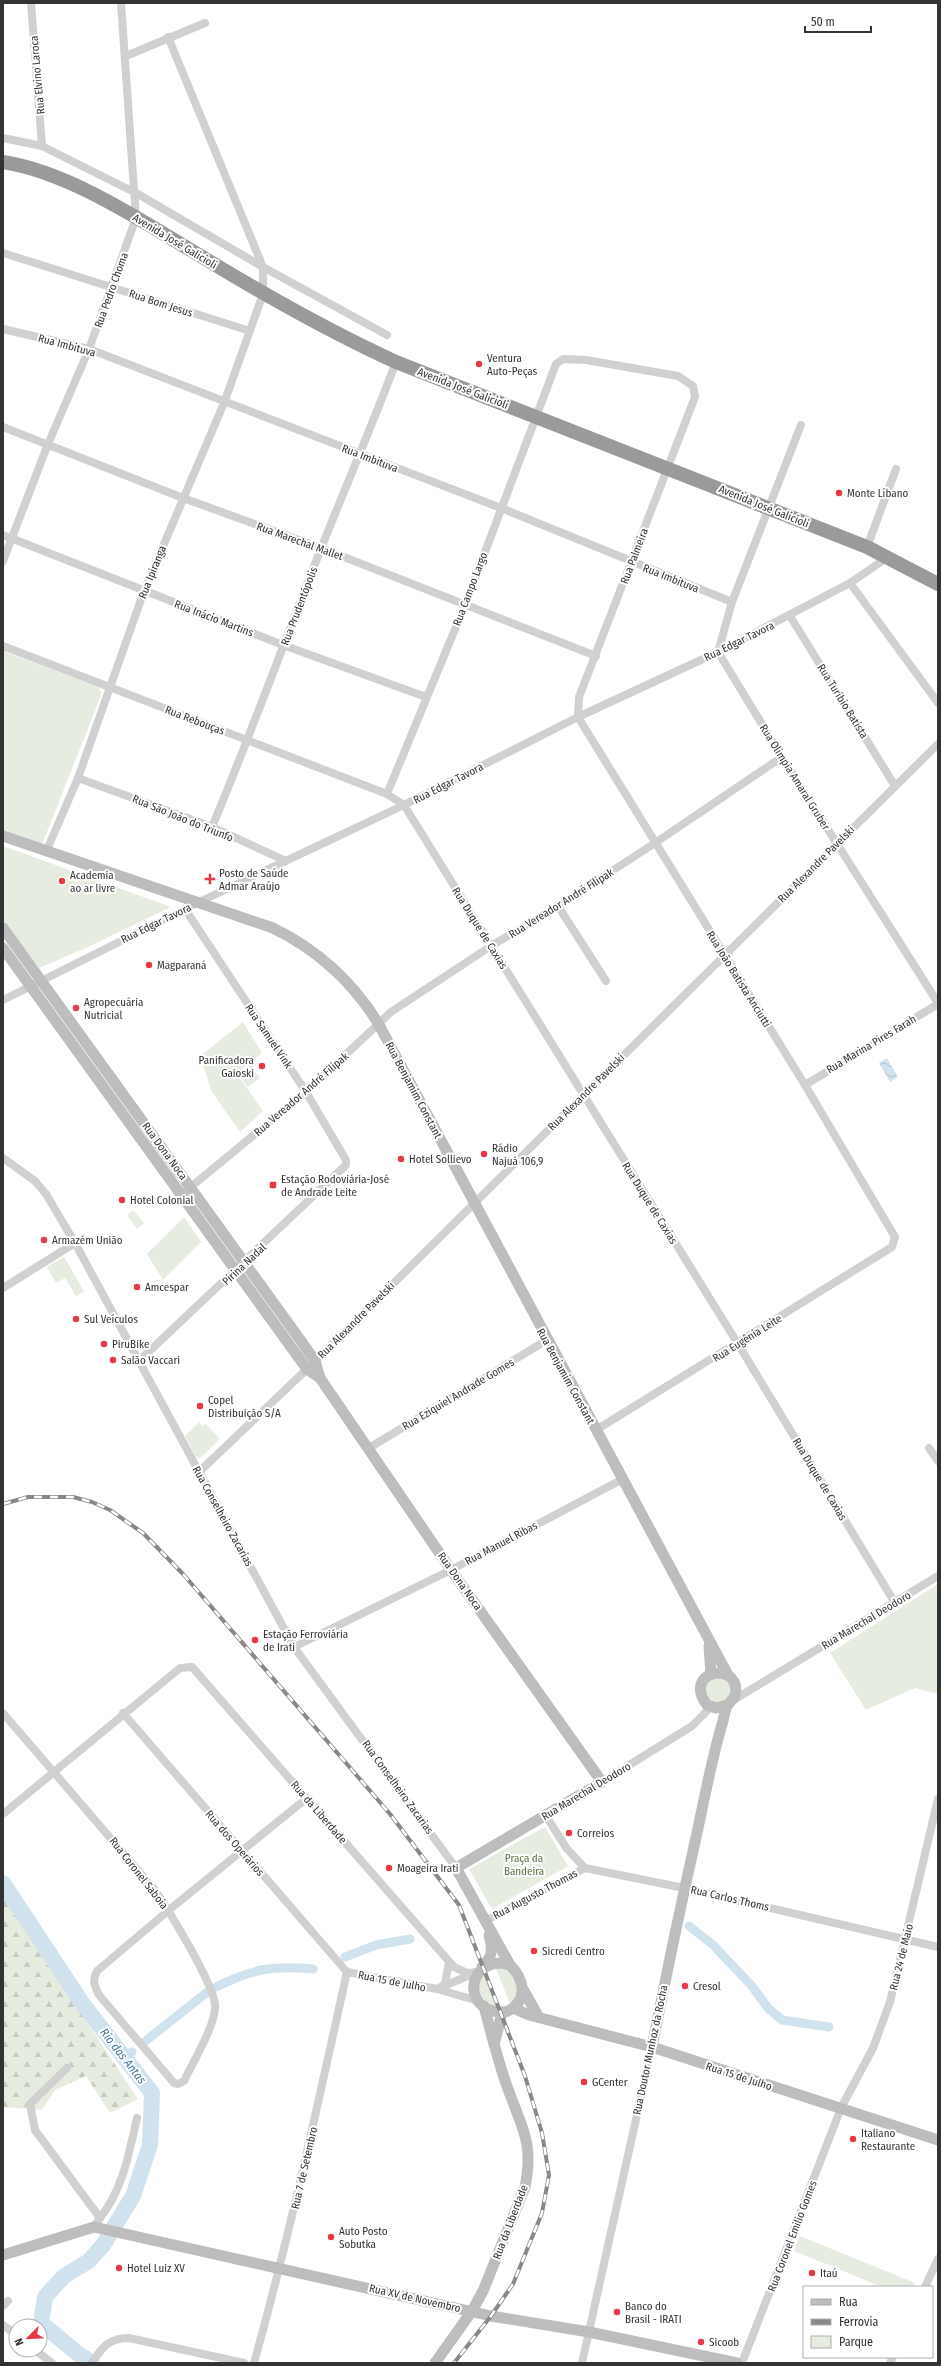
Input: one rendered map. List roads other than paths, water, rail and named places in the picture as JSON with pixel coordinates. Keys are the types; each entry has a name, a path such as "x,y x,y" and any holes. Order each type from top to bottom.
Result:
{"highway":[{"name":"Avenida José Galicioli","path":"3,162 27,165 83,190 136,218 263,294 344,338 396,362 667,467 867,547 938,584"}],"main road":[{"name":"Rua Benjamim Constant","path":"3,836 46,852 273,928 298,940 322,957 347,980 364,1000 378,1023 596,1430 621,1480 728,1675"},
{"name":"Rua Dona Noca","path":"3,928 42,980 109,1086 181,1195 236,1272 311,1365"},
{"name":"Rua Dona Noca","path":"3,948 109,1086 191,1188 244,1263 311,1365 451,1570 602,1782"},
{"name":"Rua Benjamim Constant","path":"708,1641 711,1674"},
{"path":"716,1672 728,1675 735,1685 736,1690 730,1703 714,1708 702,1699 700,1687 706,1677 711,1674 716,1672"},
{"name":"Rua Doutor Munhoz da Rocha","path":"652,2047 684,1888 718,1738 730,1703"},
{"name":"Rua Doutor Munhoz da Rocha","path":"714,1708 718,1738"},
{"name":"Rua Marechal Deodoro","path":"456,1868 602,1782"},
{"path":"456,1868 510,1965 520,1978 523,1989 538,2016"},
{"path":"485,1921 493,1953 491,1959 479,1971 473,1986 481,2003 489,2010 502,2013 513,2008 521,1998 523,1989"},
{"path":"479,1971 496,1964 510,1965"},
{"name":"Rua da Liberdade","path":"435,2363 472,2311 496,2259 525,2186 528,2170 529,2155 526,2135 507,2088 481,2003"},
{"name":"Rua 15 de Julho","path":"513,2008 652,2047 938,2140"},
{"name":"Rua da Liberdade","path":"495,2046 502,2013"},
{"path":"3,2255 98,2225"},
{"name":"Rua XV de Novembro","path":"98,2225 121,2234 280,2268 491,2316 589,2332 737,2363"}],"street":[{"name":"Rua Elvino Laroca","path":"31,3 42,146"},
{"name":"Rua Pedro Choma","path":"3,561 48,444 89,349 136,218 136,193 126,56 120,3"},
{"path":"126,56 168,37 205,23"},
{"path":"168,37 263,267"},
{"path":"3,138 42,146 136,193 263,267 387,335"},
{"name":"Rua Bom Jesus","path":"3,253 250,331"},
{"name":"Rua Ipiranga","path":"46,852 78,778 144,591 224,403 263,294 263,267"},
{"name":"Rua Imbituva","path":"3,329 89,349 224,403 501,508 732,602"},
{"name":"Rua Palmeira","path":"556,364 563,359 586,360 678,376 693,386 696,397 667,467 596,656 579,696 578,717"},
{"name":"Rua Prudentópolis","path":"212,827 248,741 283,645 321,548 361,454 396,362"},
{"name":"Rua Campo Largo","path":"387,794 465,605 535,416 556,364"},
{"path":"718,652 732,602 770,508 801,425"},
{"name":"Rua Marechal Mallet","path":"3,427 183,498 321,548 596,656"},
{"path":"867,547 896,469"},
{"name":"Rua Inácio Martins","path":"3,535 283,645 426,697"},
{"name":"Rua Edgar Tavora","path":"3,1000 197,903 404,805 578,717 718,652 790,616 850,582 888,557"},
{"path":"850,582 938,703"},
{"name":"Rua Turíbio Batista","path":"790,616 895,786"},
{"name":"Rua Rebouças","path":"3,646 387,794"},
{"name":"Rua Olimpia Amaral Gruber","path":"718,652 782,758 938,1003"},
{"name":"Rua João Batista Anciutti","path":"578,717 805,1085 895,1237 895,1242"},
{"name":"Rua Alexandre Pavelski","path":"199,1472 311,1365 475,1204 724,954 938,744"},
{"name":"Rua Vereador André Filipak","path":"181,1195 306,1092 391,1012 491,946 558,906 655,843 782,758"},
{"name":"Rua São João do Triunfo","path":"78,778 212,827 286,861"},
{"path":"387,794 404,805"},
{"name":"Rua Duque de Caxias","path":"404,805 738,1344 895,1603"},
{"path":"558,906 606,981"},
{"name":"Rua Samuel Vink","path":"185,909 306,1092 346,1160 346,1165"},
{"name":"Rua Marina Pires Farah","path":"805,1085 938,1003"},
{"name":"Rua Conselheiro Zacarias","path":"3,1158 35,1181 75,1243 294,1647 456,1868"},
{"name":"Pirina Nadal","path":"139,1360 236,1272 346,1165"},
{"name":"Rua Eugênia Leite","path":"596,1430 738,1344 892,1247 895,1242"},
{"path":"3,1288 75,1243"},
{"name":"Rua Eziquiel Andrade Gomes","path":"369,1448 547,1340"},
{"path":"929,1448 938,1461"},
{"name":"Rua Manuel Ribas","path":"294,1647 451,1570 621,1480"},
{"name":"Rua Marechal Deodoro","path":"730,1703 938,1576"},
{"name":"Rua da Liberdade","path":"123,1713 180,1668 186,1666 192,1667 449,1962 458,1970 479,1971"},
{"path":"735,1685 753,1688"},
{"name":"Rua Marechal Deodoro","path":"602,1782 692,1726 714,1708"},
{"name":"Rua Coronel Saboia","path":"3,1713 55,1771 155,1890 168,1910 206,1981 215,2004 211,2021 184,2081 178,2084 174,2083 99,1994 94,1986 94,1978 97,1971 168,1910"},
{"path":"3,1814 123,1713"},
{"name":"Rua dos Operários","path":"123,1713 347,1972"},
{"path":"168,1910 307,1798"},
{"name":"Rua 24 de Maio","path":"841,2108 873,2048 890,2002 938,1799"},
{"path":"546,1816 567,1849 585,1868"},
{"name":"Rua Carlos Thoms","path":"585,1868 684,1888 938,1947"},
{"name":"Rua Augusto Thomas","path":"485,1921 585,1868"},
{"path":"437,1989 445,1984 449,1962"},
{"name":"Rua 15 de Julho","path":"437,1989 479,1971"},
{"name":"Rua 15 de Julho","path":"347,1972 437,1989 481,2003"},
{"name":"Rua 7 de Setembro","path":"254,2363 280,2268 308,2153 347,1972"},
{"name":"Rua Doutor Munhoz da Rocha","path":"582,2363 652,2047"},
{"path":"67,2068 30,2104 35,2130 98,2225 112,2203 124,2171 137,2118"},
{"name":"Rua Coronel Emilio Gomes","path":"742,2363 841,2108"},
{"path":"925,2286 938,2259"},
{"path":"92,2363 101,2350 115,2338 129,2338 244,2363"}],"water":[{"path":"887,1058 898,1077 890,1082 879,1063"}],"waterway":[{"name":"Rio das Antas","path":"3,1883 82,2003 152,2093 150,2145 133,2196 103,2245 89,2261 64,2276 45,2297 41,2323 77,2353 92,2363"},
{"path":"689,1926 712,1944 751,1985 768,2008 782,2020 829,2027"},
{"path":"345,1957 376,1945 410,1939"},
{"path":"216,1987 252,1972 274,1968 313,1969"},
{"path":"143,2043 206,1993"},
{"path":"125,2058 132,2052"}],"railway":[{"path":"3,1504 28,1497 73,1497 92,1502 110,1510 143,1533 183,1574 390,1814 459,1905 525,2076 542,2133 549,2175 542,2213 513,2284 491,2316 454,2363"}],"place":[{"name":"Ventura Auto-Peças","path":"479,364"},
{"name":"Monte Líbano","path":"839,493"},
{"name":"Posto de Saúde Admar Araújo","path":"210,879"},
{"name":"Academia ao ar livre","path":"62,881"},
{"name":"Magparaná","path":"149,965"},
{"name":"Agropecuária Nutricial","path":"76,1008"},
{"name":"Panificadora Gaioski","path":"262,1066"},
{"name":"Rádio Najuá 106,9","path":"484,1154"},
{"name":"Hotel Sollievo","path":"401,1159"},
{"name":"Estação Rodoviária-José de Andrade Leite","path":"273,1185"},
{"name":"Hotel Colonial","path":"122,1200"},
{"name":"Armazém União","path":"44,1240"},
{"name":"Amcespar","path":"137,1287"},
{"name":"Sul Veículos","path":"76,1319"},
{"name":"PiruBike","path":"104,1344"},
{"name":"Salão Vaccari","path":"113,1360"},
{"name":"Copel Distribuição S/A","path":"200,1406"},
{"name":"Estação Ferroviária de Irati","path":"255,1640"},
{"name":"Correios","path":"569,1833"},
{"name":"Moageira Irati","path":"389,1868"},
{"name":"Sicredi Centro","path":"534,1951"},
{"name":"Cresol","path":"685,1986"},
{"name":"GCenter","path":"584,2082"},
{"name":"Italiano Restaurante","path":"853,2139"},
{"name":"Auto Posto Sobutka","path":"331,2237"},
{"name":"Hotel Luiz XV","path":"119,2268"},
{"name":"Itaú","path":"812,2273"},
{"name":"Banco do Brasil - IRATI","path":"617,2312"},
{"name":"Sicoob","path":"701,2342"}],"park label":[{"name":"Praça da Bandeira","path":"524,1864"}]}
